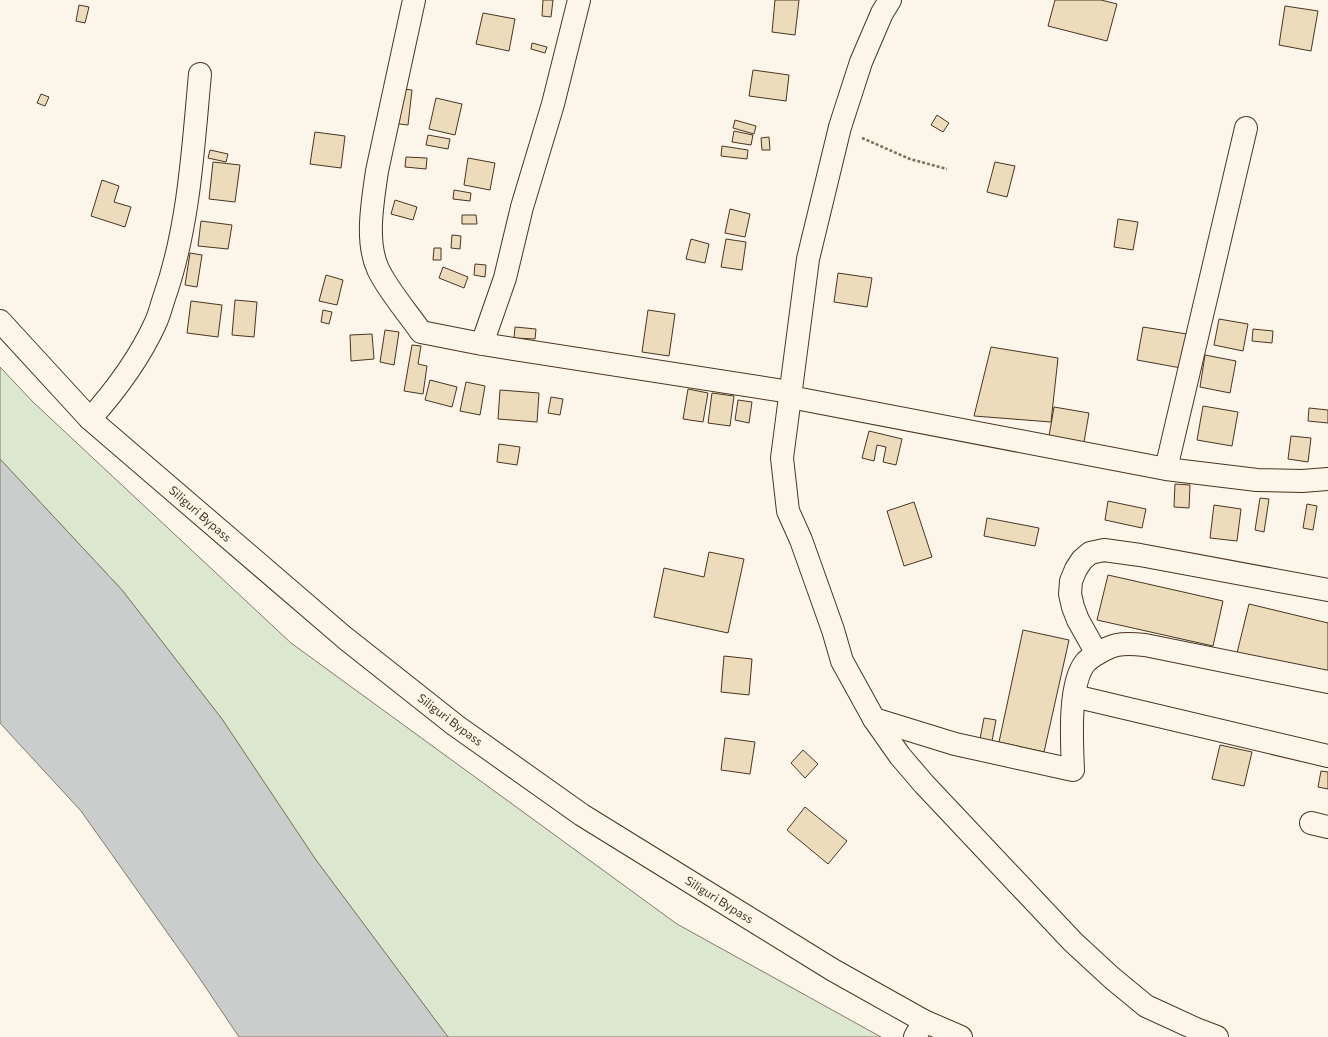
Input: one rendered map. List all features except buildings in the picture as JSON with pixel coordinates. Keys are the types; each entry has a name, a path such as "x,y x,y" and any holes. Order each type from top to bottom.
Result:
{"main road":[{"path":"414,0 377,171 371,231 373,255 378,268 421,332 482,344 790,395 1166,469 1257,480 1328,479"},
{"path":"482,344 506,278 522,207 553,104 578,0"},
{"path":"890,0 882,13 861,62 840,127 808,259 782,458 788,511 801,540 842,661 874,719 900,756 924,784 1079,947 1112,978 1146,1006 1217,1037"},
{"path":"90,419 112,395 144,345 155,324 171,280 180,244 188,192 200,74"},
{"path":"1166,469 1246,128"},
{"name":"Siliguri Bypass","path":"0,322 90,419 345,638 455,725 582,815 826,966 919,1029 961,1037"},
{"path":"1097,654 1078,620 1070,594 1071,581 1076,568 1090,553 1104,550 1140,555 1328,590"},
{"path":"874,719 955,744 1073,770 1072,730 1074,696 1078,676 1085,663 1097,654 1117,645 1145,645 1328,682"},
{"path":"1074,696 1328,756"}],"path":[{"path":"840,127 880,147 910,159 947,169"}],"green space":[{"path":"0,367 33,402 291,643 677,924 881,1037 448,1037 316,860 222,719 122,590 0,459"}],"shaded area":[{"path":"0,459 122,590 222,719 316,860 448,1037 239,1037 198,976 81,811 0,723"}]}
